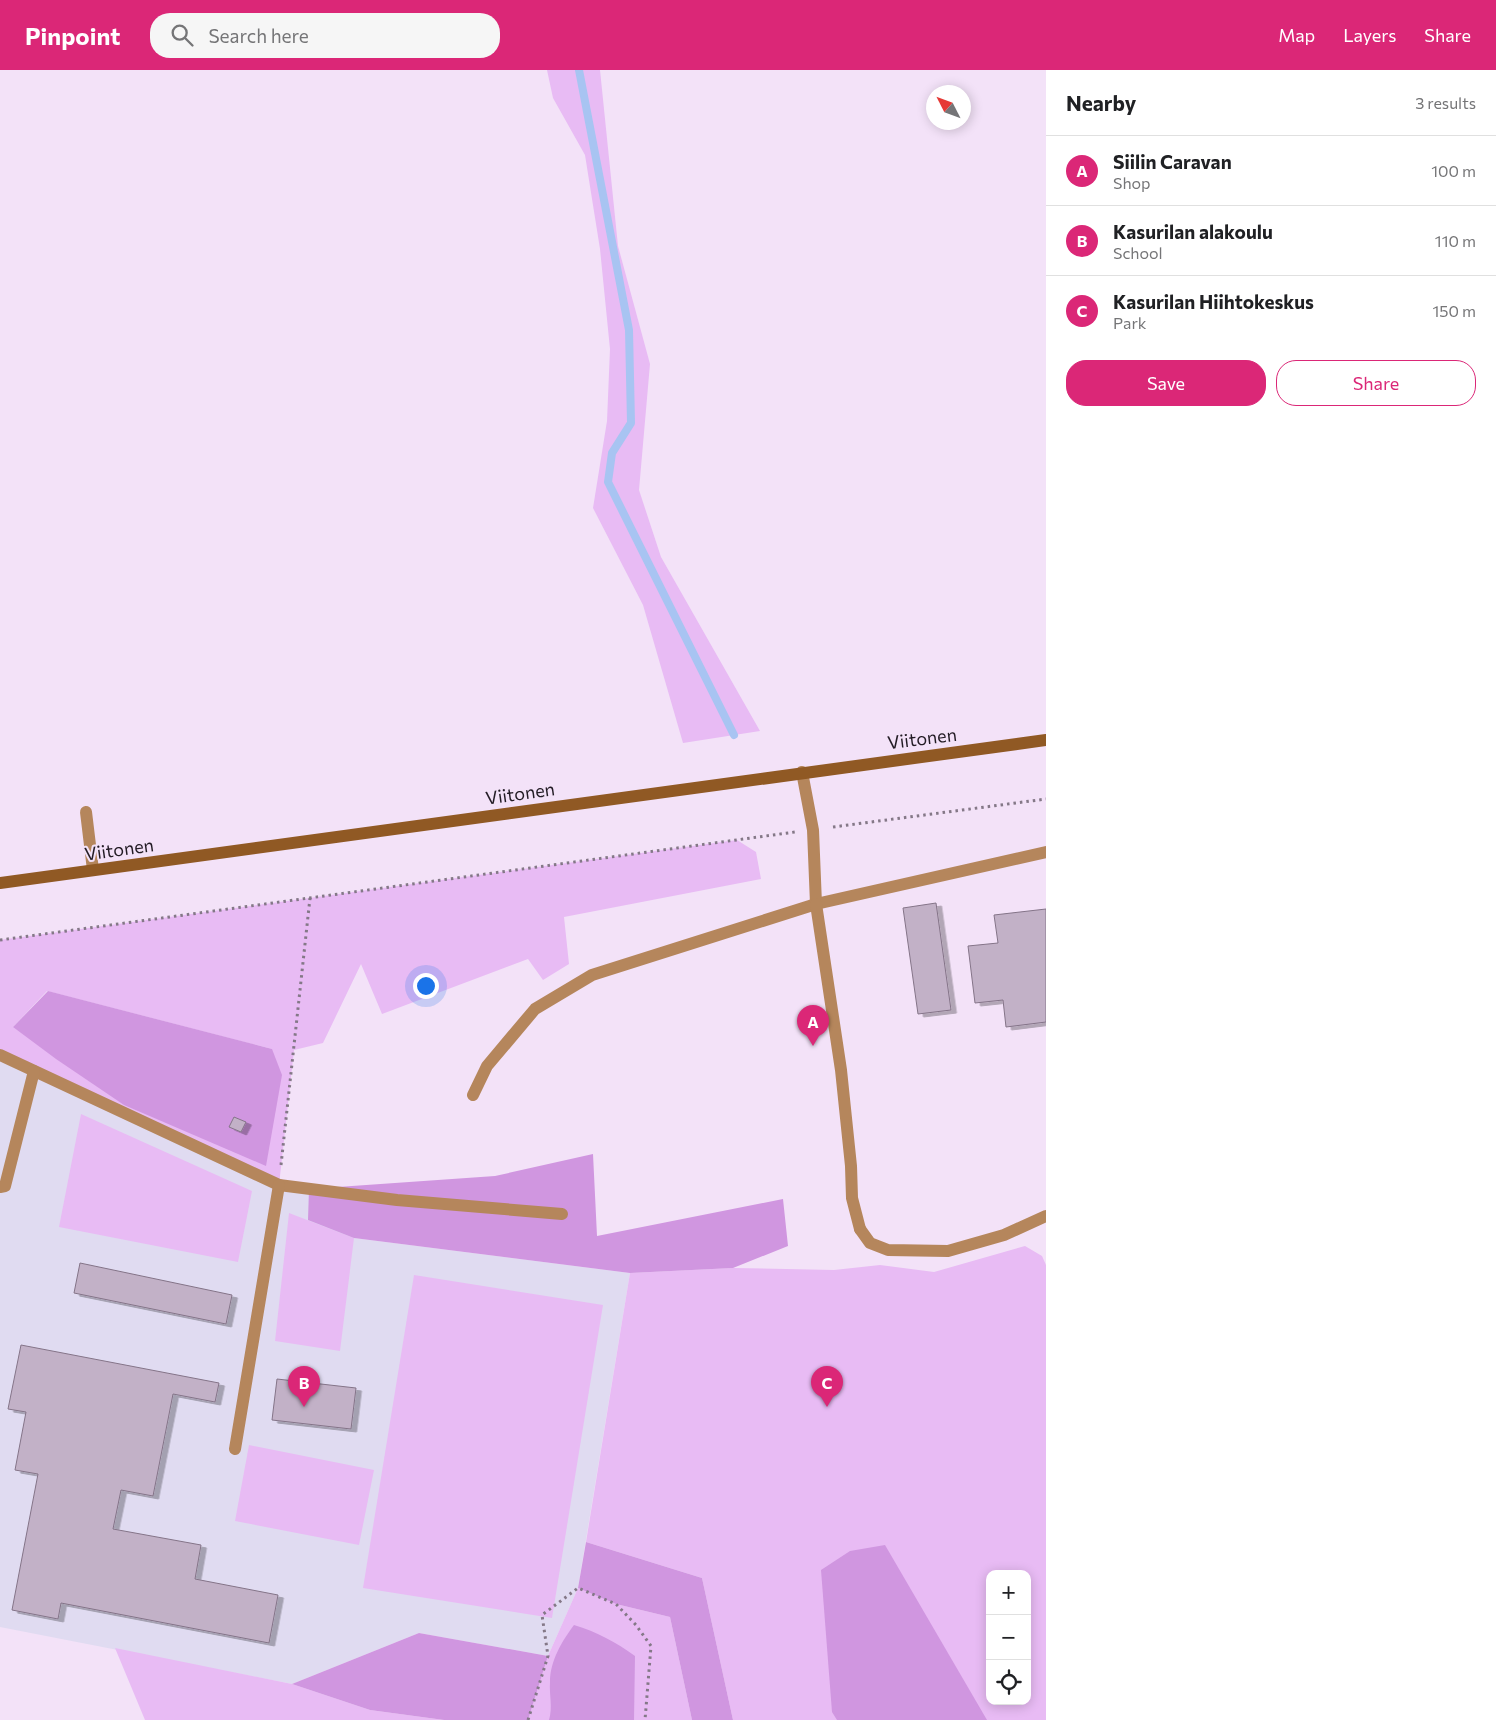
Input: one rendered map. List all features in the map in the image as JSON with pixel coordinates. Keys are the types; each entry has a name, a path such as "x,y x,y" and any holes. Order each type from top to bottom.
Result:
{"main road":[{"name":"Viitonen","path":"0,883 1046,740"}],"street":[{"path":"802,772 813,830 816,904 840,1070 851,1166 852,1198 860,1229 870,1243 888,1250 948,1251 1004,1235 1046,1216"},
{"path":"86,812 93,870"},
{"path":"473,1095 487,1066 535,1009 592,974 816,904 1046,852"},
{"path":"0,1055 279,1185 398,1200 562,1214"},
{"path":"0,1187 5,1186 34,1071"},
{"path":"235,1450 279,1185"}],"path":[{"path":"0,940 1046,799"},
{"path":"279,1185 310,898"},
{"path":"528,1720 548,1656 542,1615 578,1588 616,1604 636,1625 651,1646 645,1720"}],"shaded area":[{"path":"547,70 600,70 618,246 650,364 639,490 661,557 760,731 683,743 643,605 593,508 607,421 610,349 600,249 585,155 553,98"},
{"path":"737,840 756,852 761,879 564,917 569,964 543,980 528,959 382,1014 361,964 323,1043 294,1050 279,1185 0,1055 0,940","holes":["47,991 272,1049 13,1027"]},
{"path":"48,991 272,1049 282,1075 266,1166 124,1105 13,1027"},
{"path":"0,1055 279,1185 309,1189 354,1238 630,1273 578,1588 548,1656 419,1633 292,1684 0,1627"},
{"path":"81,1114 252,1191 238,1262 59,1227"},
{"path":"593,1154 597,1236 783,1199 788,1246 733,1268 630,1273 354,1238 308,1220 309,1189 495,1176"},
{"path":"289,1213 354,1238 340,1351 275,1341"},
{"path":"1025,1246 1042,1256 1046,1265 1046,1720 733,1720 702,1578 586,1542 630,1273 733,1268 834,1270 880,1265 934,1272"},
{"path":"414,1275 603,1305 552,1618 363,1588"},
{"path":"249,1445 374,1470 359,1545 235,1521"},
{"path":"586,1542 702,1578 733,1720 692,1720 670,1617 616,1604 578,1588"},
{"path":"885,1545 987,1720 837,1720 832,1712 821,1570 850,1551"},
{"path":"578,1588 616,1604 670,1617 692,1720 528,1720 548,1656"},
{"path":"574,1625 606,1638 635,1656 634,1720 549,1720 552,1666 561,1645"},
{"path":"419,1633 548,1656 528,1720 444,1720 370,1710 292,1684"},
{"path":"115,1648 292,1684 370,1710 444,1720 145,1720"}],"building":[{"path":"936,903 951,1010 918,1014 903,908"},
{"path":"1046,909 1046,1022 1006,1027 1003,1000 975,1003 968,946 998,943 994,915"},
{"path":"234,1117 246,1122 241,1132 229,1127"},
{"path":"80,1263 232,1295 226,1324 74,1293"},
{"path":"21,1345 219,1383 215,1402 173,1394 153,1496 121,1490 113,1529 201,1545 195,1579 278,1595 269,1643 61,1603 58,1619 12,1610 38,1474 15,1470 26,1412 8,1409"},
{"path":"277,1379 356,1388 351,1429 272,1420"}],"waterway":[{"path":"579,70 629,330 631,423 612,453 608,482 734,735"}],"place":[{"name":"Siilin Caravan","path":"813,1046"},
{"name":"Kasurilan alakoulu","path":"304,1407"},
{"name":"Kasurilan Hiihtokeskus","path":"827,1407"}]}
